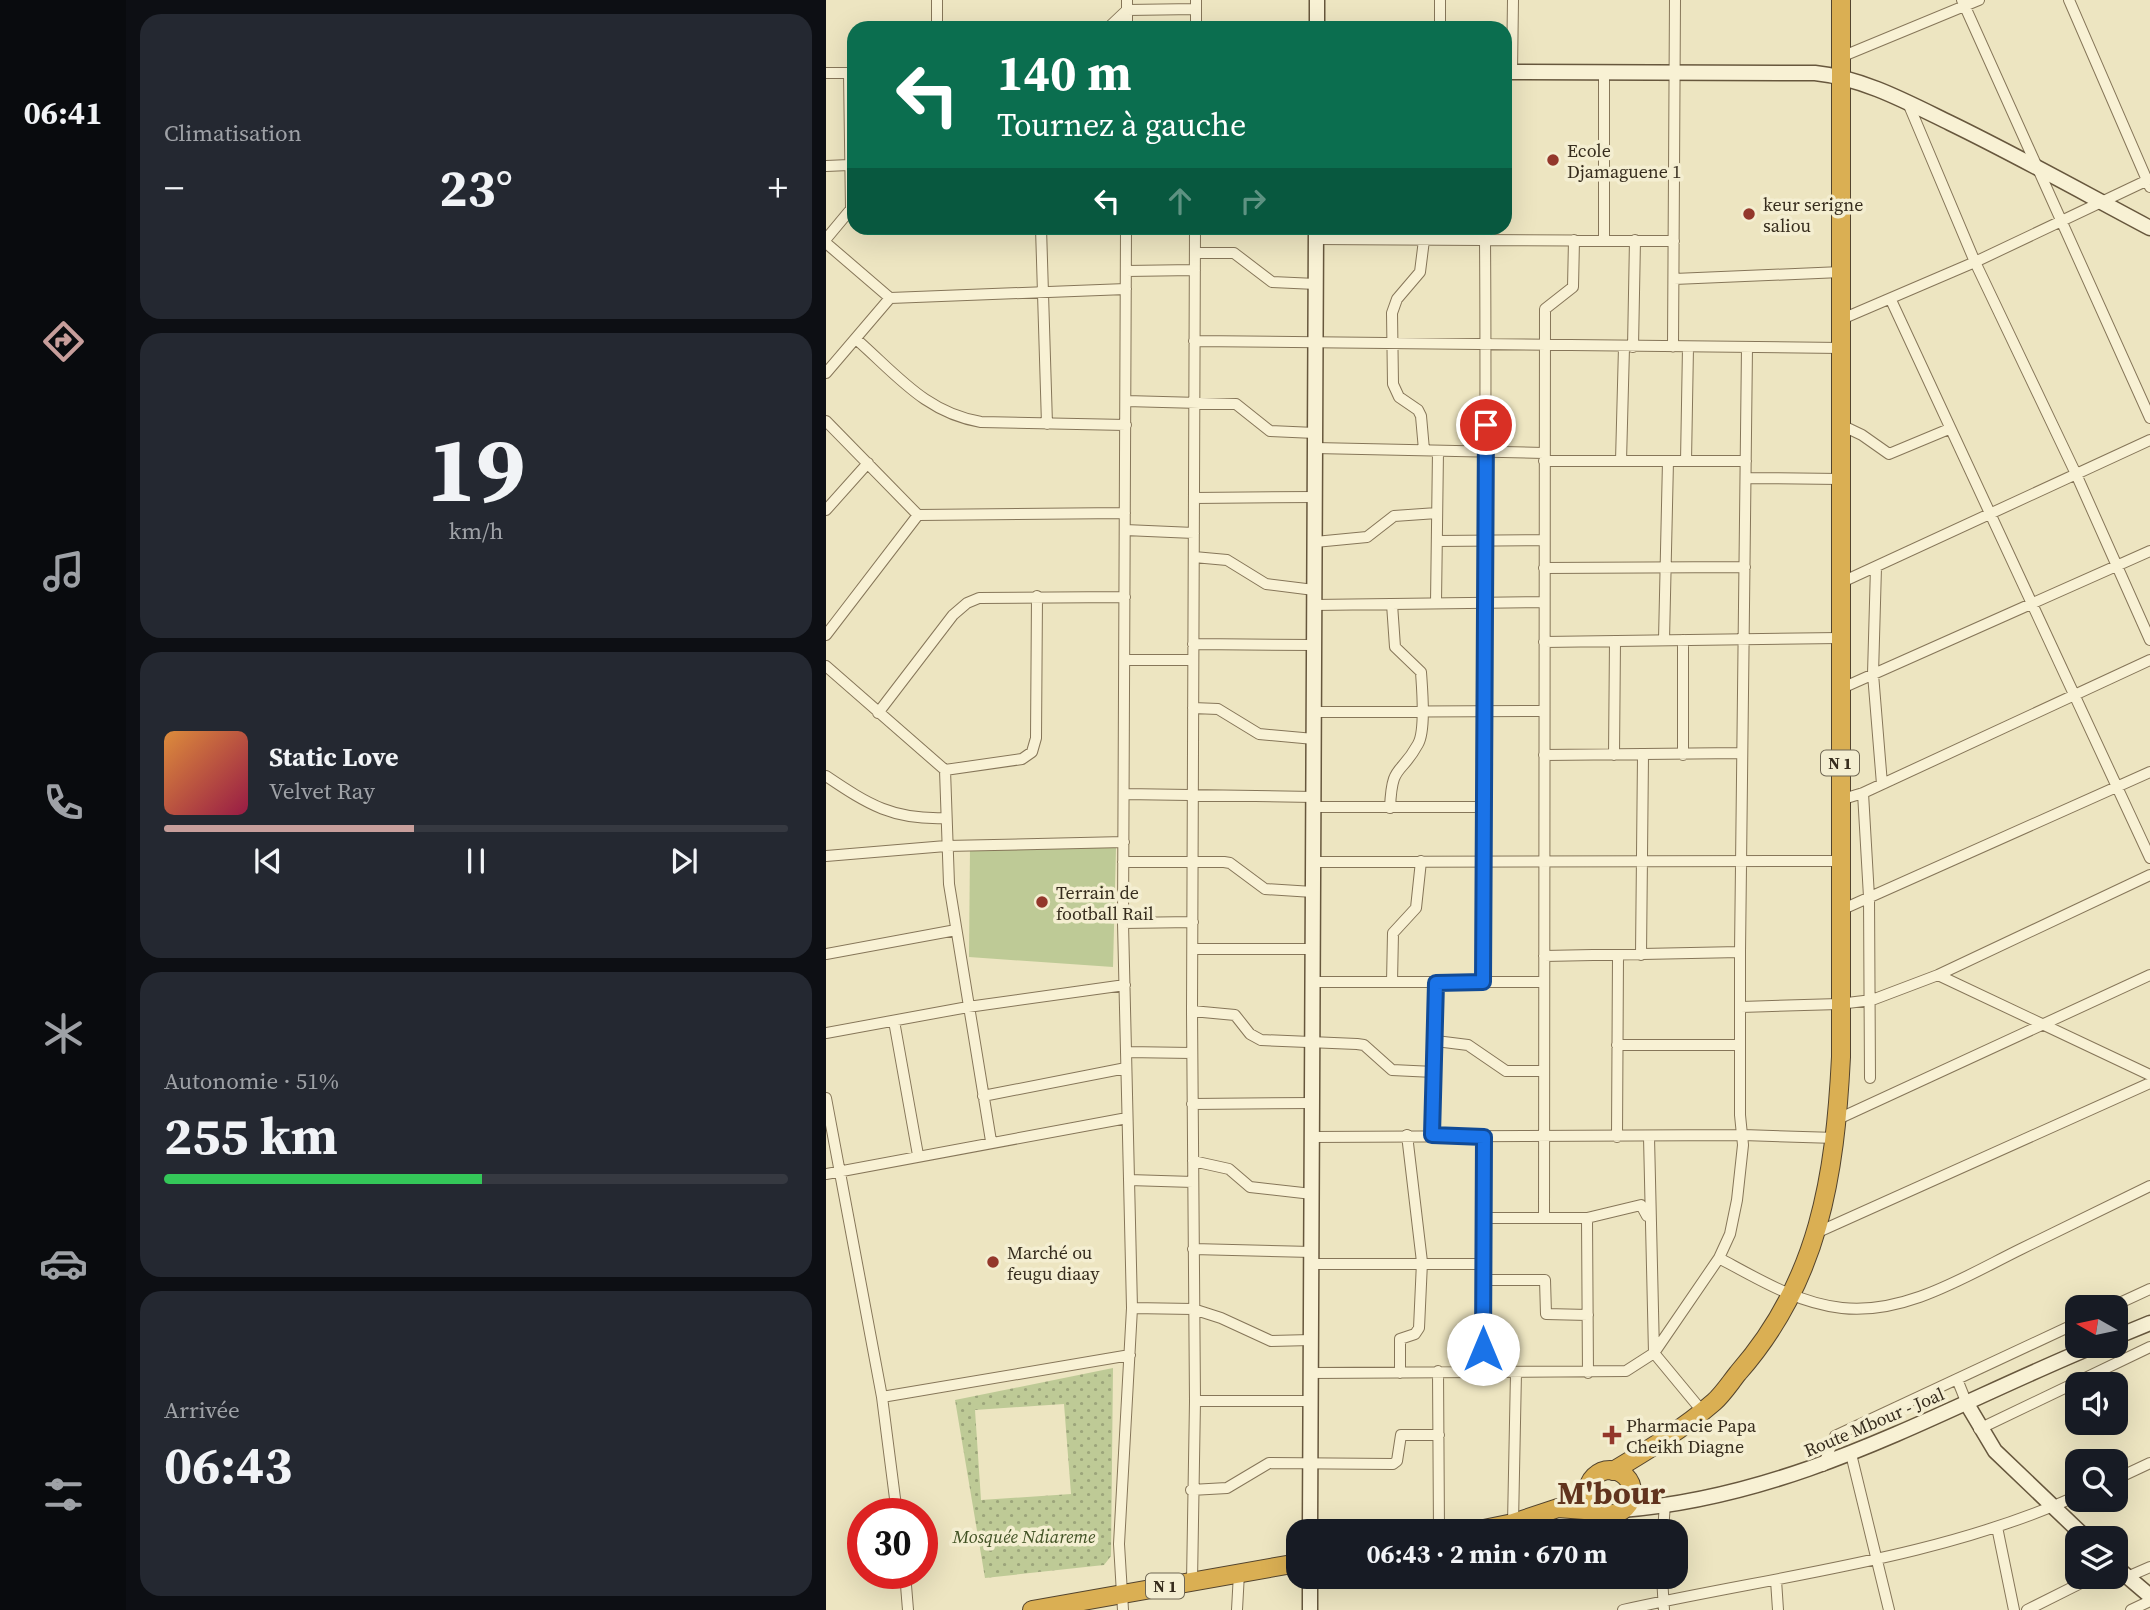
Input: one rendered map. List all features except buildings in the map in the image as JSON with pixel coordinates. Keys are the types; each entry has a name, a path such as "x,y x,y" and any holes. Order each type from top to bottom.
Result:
{"highway":[{"name":"N 1","path":"1558,1508 1598,1510 1611,1514 1622,1510 1624,1481 1639,1455 1716,1399 1776,1325 1792,1296 1825,1203 1838,1119 1841,910 1841,0"},
{"name":"N 1","path":"1525,1519 1558,1508 1600,1473 1624,1481"},
{"path":"1591,1483 1589,1498 1598,1510"},
{"name":"N 1","path":"1032,1610 1123,1601 1192,1582 1286,1565"}],"main road":[{"path":"1317,0 1317,21"},
{"path":"1512,72 1842,76 1908,103 2034,165 2150,228"},
{"path":"1310,1519 1316,235"},
{"path":"2128,1332 2150,1322"},
{"name":"Route Mbour - Joal","path":"1622,1510 1759,1486 1822,1466 2068,1358"},
{"path":"1967,1404 1979,1429 1995,1451 2073,1526"},
{"path":"1624,1481 1662,1505"},
{"path":"2128,1578 2150,1599"},
{"path":"1310,1589 1310,1610"}],"street":[{"path":"937,0 937,21"},
{"path":"1440,0 1440,21"},
{"path":"1512,21 1513,0"},
{"path":"1674,347 1675,0"},
{"path":"1841,57 1964,3 1979,0"},
{"path":"1842,319 1975,262 2100,201 2149,182 2069,0"},
{"path":"1964,3 2034,165 2150,418"},
{"path":"1114,21 1127,5 1196,5"},
{"path":"1604,71 1604,240"},
{"path":"826,73 847,74"},
{"path":"1908,103 1975,262 2076,474 2150,640"},
{"path":"826,166 847,165"},
{"path":"847,216 826,241 890,298 1044,290 1126,289"},
{"path":"1041,235 1047,424"},
{"path":"1123,1601 1121,1482 1132,1308 1123,923 1126,235"},
{"path":"1192,1582 1191,1490 1195,1401 1192,1011 1195,235"},
{"path":"1347,235 1423,240 1674,241"},
{"path":"1440,235 1440,240"},
{"path":"1423,240 1420,272 1393,306 1393,384 1399,397 1418,410 1421,416 1423,450"},
{"path":"1483,982 1482,807 1487,541 1485,240"},
{"path":"1544,1218 1545,309 1573,287 1574,240"},
{"path":"1622,461 1634,240"},
{"path":"1195,253 1234,253 1272,282 1316,284"},
{"path":"1126,271 1195,270"},
{"path":"1674,279 1842,272"},
{"path":"826,373 890,298"},
{"path":"1891,300 2150,858"},
{"path":"856,339 939,410 981,422 1126,425"},
{"path":"1195,341 1841,348"},
{"path":"1686,461 1688,347"},
{"path":"1311,1373 1626,1371 1654,1353 1719,1258 1734,1219 1743,1135 1740,1115 1740,861 1745,639 1746,347"},
{"path":"1126,401 1236,404 1270,431 1315,433"},
{"path":"826,421 918,515 1125,513"},
{"path":"1841,425 1862,435 1889,454 1949,429"},
{"path":"1840,583 2150,440"},
{"path":"1315,448 1486,452 1622,461 1746,461"},
{"path":"1436,603 1438,451"},
{"path":"1664,640 1668,461"},
{"path":"826,510 868,463"},
{"path":"1746,478 1840,479"},
{"path":"1194,498 1315,497"},
{"path":"1315,542 1367,537 1394,516 1437,513"},
{"path":"826,635 918,515"},
{"path":"1125,530 1194,533"},
{"path":"1437,541 1544,540"},
{"path":"1839,689 2150,551"},
{"path":"1194,557 1227,560 1266,584 1314,597 1392,604 1544,602"},
{"path":"1544,568 1745,567"},
{"path":"1876,567 1873,674 1882,784"},
{"path":"945,770 1022,759 1032,752 1037,738 1037,596"},
{"path":"878,713 953,615 967,603 979,598 1125,597"},
{"path":"1390,808 1392,777 1418,744 1422,711 1421,672 1395,647 1392,604"},
{"path":"1544,642 1839,638"},
{"path":"1683,755 1684,640"},
{"path":"1614,755 1615,641"},
{"path":"1194,644 1314,645"},
{"path":"1124,660 1193,660"},
{"path":"1840,800 1863,793 2150,660"},
{"path":"826,666 945,770 946,846 956,930 991,1141"},
{"path":"1193,708 1219,709 1259,734 1314,738"},
{"path":"1314,712 1544,711"},
{"path":"1544,755 1742,753"},
{"path":"1641,955 1643,755"},
{"path":"1841,910 2150,772"},
{"path":"826,776 864,800 903,817 946,818"},
{"path":"1863,793 1872,1000 1870,1078"},
{"path":"1124,794 1193,795 1390,808 1482,807"},
{"path":"826,856 946,846 1124,842"},
{"path":"1392,982 1394,933 1416,908 1421,861"},
{"path":"1313,862 1839,861"},
{"path":"1124,862 1230,863 1265,889 1313,892"},
{"path":"1741,1007 1839,1004 1872,1000 1938,975 2150,875"},
{"path":"1123,923 1193,922"},
{"path":"826,954 956,930"},
{"path":"1193,949 1313,950"},
{"path":"1544,956 1740,952"},
{"path":"1617,1137 1618,955"},
{"path":"1938,975 2150,1075"},
{"path":"1838,1119 2150,975"},
{"path":"1313,982 1544,982"},
{"path":"1432,1135 1436,983"},
{"path":"826,1034 968,1007 1125,985"},
{"path":"1192,1011 1235,1015 1250,1034 1261,1040 1364,1045 1392,1070 1434,1072"},
{"path":"894,1021 919,1156"},
{"path":"1436,1041 1468,1045 1506,1071 1544,1071"},
{"path":"1617,1045 1740,1045"},
{"path":"1126,1052 1192,1053"},
{"path":"983,1097 1126,1068"},
{"path":"1816,1233 2150,1083"},
{"path":"826,1098 882,1398 895,1498"},
{"path":"1192,1104 1312,1103"},
{"path":"826,1174 991,1141 1127,1118"},
{"path":"1400,1373 1400,1339 1415,1334 1419,1328 1422,1262 1407,1135"},
{"path":"1312,1137 1743,1135 1836,1138"},
{"path":"1483,1372 1484,1137"},
{"path":"1649,1137 1648,1218 1654,1353 1702,1411"},
{"path":"1193,1161 1229,1169 1250,1187 1312,1194"},
{"path":"1129,1180 1193,1182"},
{"path":"1719,1258 1792,1296 1839,1308 1870,1308 1898,1303 1940,1289 2150,1186"},
{"path":"1484,1219 1587,1218 1640,1205 1648,1218"},
{"path":"1587,1218 1588,1373"},
{"path":"1193,1249 1312,1258 1484,1264"},
{"path":"1484,1280 1545,1280 1546,1314 1588,1315"},
{"path":"2128,1299 2150,1289"},
{"path":"1132,1308 1193,1309 1221,1318 1271,1341 1311,1340"},
{"path":"1822,1466 1835,1436 2065,1329"},
{"path":"1979,1429 2150,1348"},
{"path":"882,1398 1130,1356"},
{"path":"1438,1371 1439,1519"},
{"path":"1513,1519 1516,1371"},
{"path":"1957,1379 1967,1404"},
{"path":"1195,1401 1311,1401"},
{"path":"1191,1490 1230,1487 1263,1464 1311,1461 1394,1464 1398,1458 1401,1435 1439,1435"},
{"path":"1851,1454 1889,1610"},
{"path":"2128,1473 2150,1463"},
{"path":"1623,1610 1664,1605 1877,1557 1997,1527 2065,1501"},
{"path":"1662,1505 1663,1519"},
{"path":"1997,1527 2014,1610"},
{"path":"2128,1577 2150,1567"},
{"path":"1237,1610 1239,1573"},
{"path":"1776,1580 1778,1610"},
{"path":"906,1589 908,1610"},
{"path":"2027,1610 2069,1589"},
{"path":"2131,1610 2150,1599"}],"green space":[{"name":"Terrain de football Rail","path":"970,848 1116,848 1113,967 969,957"},
{"name":"Mosquée Ndiareme","path":"1113,1368 1111,1556 1104,1565 985,1578 955,1400","holes":["1064,1404 1071,1494 981,1500 975,1410"]}],"place":[{"name":"Ecole Djamaguene 1","path":"1553,160"},
{"name":"keur serigne saliou","path":"1749,214"},
{"name":"Terrain de football Rail","path":"1042,902"},
{"name":"Marché ou feugu diaay","path":"993,1262"},
{"name":"Pharmacie Papa Cheikh Diagne","path":"1612,1435"}],"district":[{"name":"M'bour","path":"1611,1493"}],"route":[{"path":"1483,1349 1484,1137 1432,1135 1436,983 1483,982 1486,425"}]}
